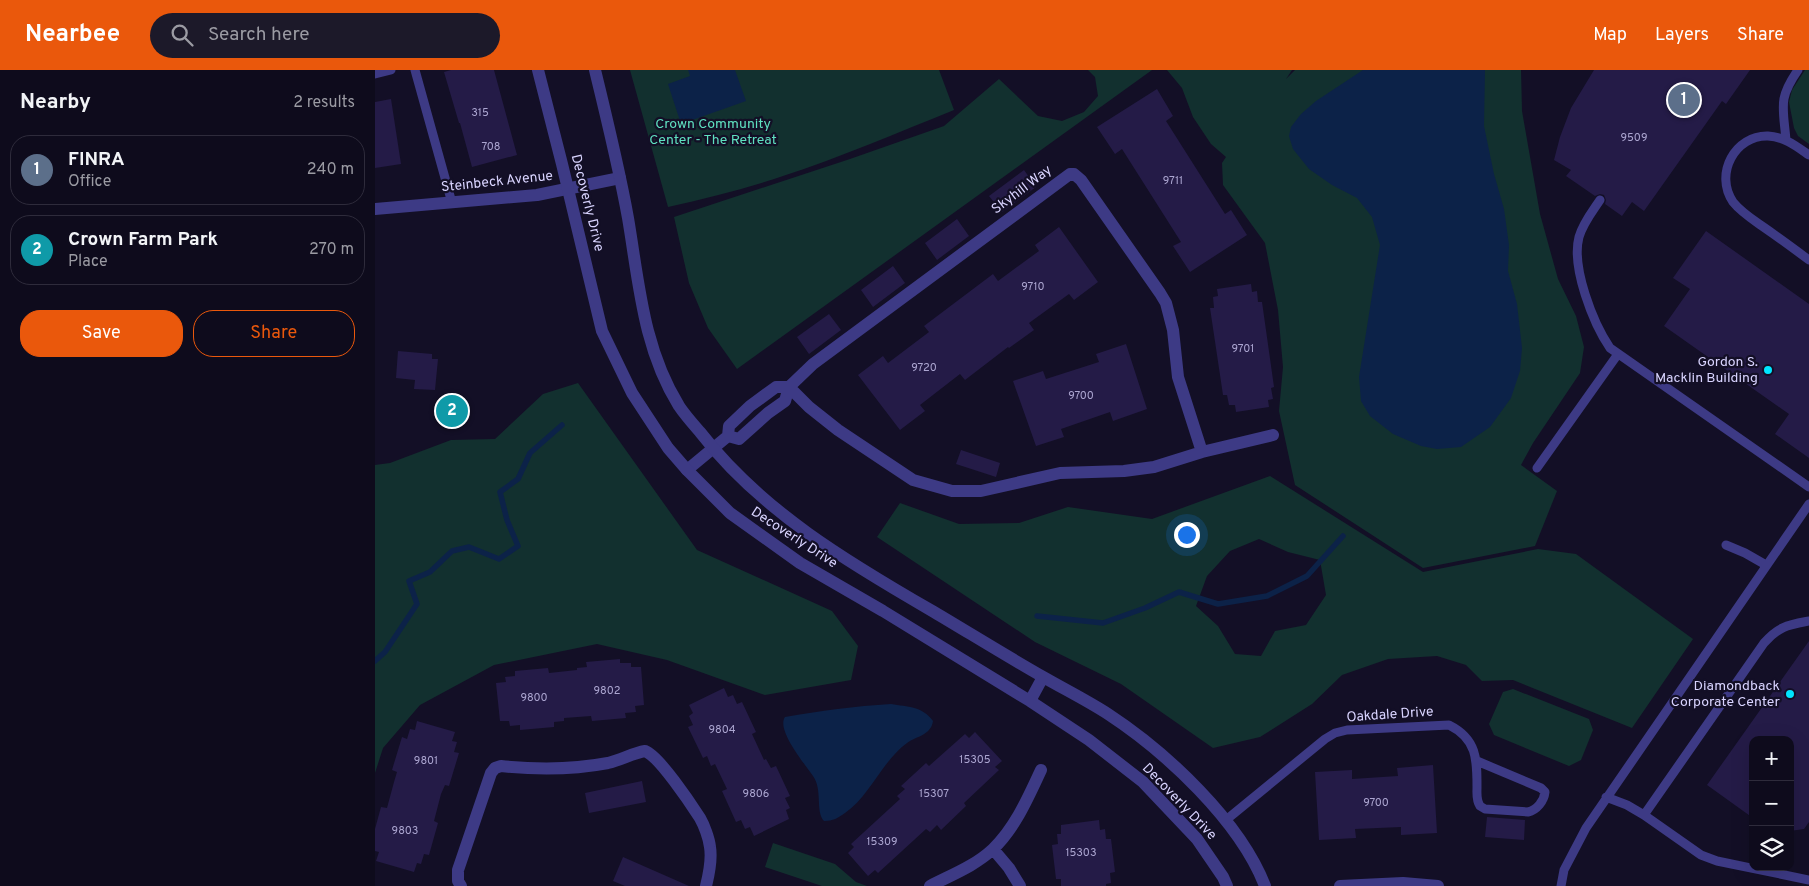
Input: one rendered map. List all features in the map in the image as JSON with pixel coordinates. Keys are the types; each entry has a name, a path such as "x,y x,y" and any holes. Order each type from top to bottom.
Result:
{"street":[{"name":"Decoverly Drive","path":"538,70 602,331 632,393 668,448 730,513 800,563 907,625 1030,701 1089,740 1143,782 1197,839 1227,886"},
{"name":"Decoverly Drive","path":"595,70 615,151 644,318 657,365 680,407 713,449 733,471 769,503 819,541 895,590 1109,715 1166,757 1226,820 1254,862 1265,886"},
{"name":"Skyhill Way","path":"687,470 728,436 729,426 751,406 776,387 789,387 813,364 1066,176 1074,174 1081,180 1166,303 1173,330 1177,376 1202,452"},
{"name":"Steinbeck Avenue","path":"375,209 537,195 620,178"},
{"path":"789,387 838,430 913,480 952,491 981,491 1060,473 1124,471 1154,467 1202,452 1273,435"},
{"path":"1030,701 1043,677"},
{"path":"461,886 458,881 458,870 491,773 495,768 501,766 538,770 577,768 611,762 645,751 654,756 681,790 701,820 710,847 709,872 706,886"},
{"path":"930,886 970,866 993,848 1014,823 1041,770"},
{"path":"993,848 1020,886"},
{"path":"1340,886 1403,883 1438,886"}],"lane":[{"path":"375,74 391,70"},
{"path":"415,70 452,203"},
{"path":"1787,140 1782,101 1787,86 1798,70"},
{"path":"1809,155 1787,140 1769,136 1758,137 1747,141 1737,148 1730,158 1727,168 1727,188 1733,201 1739,208 1809,260"},
{"path":"1601,200 1583,226 1578,240 1577,253 1579,271 1591,313 1610,348 1809,487"},
{"path":"1537,468 1618,354"},
{"path":"1561,886 1565,870 1577,844 1606,797 1809,504"},
{"path":"1726,545 1745,553 1766,566"},
{"path":"1644,815 1773,632 1785,625 1809,621"},
{"name":"Oakdale Drive","path":"1226,820 1325,739 1335,733 1347,730 1449,726 1458,730 1474,750 1477,761 1477,800 1482,808 1528,812 1534,811 1544,798 1545,792 1541,788 1477,761"},
{"path":"1606,797 1627,804 1701,854 1717,861 1809,880"}],"green space":[{"name":"Crown Community Center - The Retreat","path":"630,70 939,70 954,110 805,169 712,197 668,207"},
{"path":"1088,70 1152,70 737,369 708,328 689,283 674,217 944,126 999,79 1038,116 1062,121 1084,112 1098,96 1095,77"},
{"path":"1167,70 1292,70 1286,79 1295,70 1521,70 1522,111 1540,214 1558,279 1576,316 1584,347 1580,373 1533,443 1521,465 1557,491 1535,546 1423,568 1295,485 1279,411 1283,367 1278,310 1265,243 1223,185 1222,163 1226,157 1211,144 1193,117 1182,88"},
{"path":"1805,70 1809,70 1809,144 1798,136 1794,128 1789,102 1792,90"},
{"path":"578,383 697,550 832,611 858,646 851,680 765,695 667,660 597,644 494,665 420,705 383,748 375,773 375,465 390,463 451,440 495,439 543,394"},
{"path":"1270,476 1423,572 1538,549 1576,554 1693,639 1632,728 1513,680 1482,681 1466,665 1437,656 1388,659 1342,675 1312,704 1260,737 1213,748 1121,684 1035,642 877,537 900,503 959,524 1019,523 1068,507 1152,519","holes":["1259,539 1288,552 1320,560 1326,595 1306,625 1275,631 1261,656 1235,654 1218,626 1196,606 1207,576 1230,551"]},
{"path":"1513,689 1589,719 1593,730 1581,760 1569,766 1494,735 1489,724 1503,692"},
{"path":"773,843 835,864 856,882 867,886 822,886 765,867"}],"water":[{"path":"688,70 735,70 746,101 681,124 668,84 690,76"},
{"path":"1363,70 1485,70 1484,126 1494,174 1504,209 1509,245 1508,271 1517,304 1522,348 1520,371 1511,398 1490,427 1461,447 1437,449 1421,446 1393,434 1370,416 1361,401 1359,377 1380,245 1372,217 1357,198 1332,185 1309,169 1293,149 1289,136 1291,127 1301,114 1316,101"},
{"path":"891,704 924,712 933,721 932,726 927,732 898,750 854,806 838,818 824,821 821,817 816,782 784,730 783,723 785,717"}],"building":[{"path":"451,70 494,70 517,155 472,167 444,72"},
{"path":"1594,70 1750,70 1726,104 1722,101 1644,211 1632,202 1622,216 1605,204 1604,195 1595,196 1566,176 1571,170 1554,160 1571,108"},
{"path":"1157,89 1173,116 1166,121 1225,214 1231,210 1247,235 1190,272 1173,246 1181,242 1122,149 1115,154 1097,127"},
{"path":"391,99 401,164 375,168 375,102"},
{"path":"1024,170 1036,187 1002,212 989,196"},
{"path":"957,219 969,236 937,260 925,243"},
{"path":"1059,227 1098,282 1074,300 1069,294 1029,323 1034,330 965,380 960,374 920,405 925,411 900,430 858,375 883,356 888,363 929,332 924,326 993,274 998,281 1039,251 1035,245"},
{"name":"Gordon S. Macklin Building","path":"1706,231 1809,304 1809,458 1775,434 1789,414 1664,326 1690,289 1673,278"},
{"path":"893,266 905,283 873,307 861,290"},
{"path":"1251,284 1252,292 1257,291 1258,302 1262,302 1274,387 1271,388 1273,399 1268,400 1269,407 1236,412 1235,405 1229,405 1227,395 1223,395 1210,308 1214,308 1213,297 1218,296 1217,289"},
{"path":"829,314 841,330 809,354 797,337"},
{"path":"1126,344 1147,409 1113,421 1110,412 1061,429 1064,437 1036,446 1013,381 1043,371 1046,379 1099,362 1096,354"},
{"path":"398,351 432,354 432,359 438,359 435,390 414,389 415,380 396,378"},
{"path":"961,450 1000,463 996,477 956,464"},
{"name":"Diamondback Corporate Center","path":"1809,641 1809,822 1804,829 1794,830 1794,736 1749,736 1749,815 1707,785"},
{"path":"620,659 620,663 631,663 631,667 641,667 644,705 635,706 636,712 625,713 626,718 592,721 591,716 564,718 564,721 554,722 554,727 520,730 520,725 510,726 509,721 500,721 496,683 506,682 505,677 515,676 515,671 548,668 549,673 577,670 577,668 587,667 586,662"},
{"path":"724,688 728,697 733,695 737,704 742,702 756,732 752,734 764,760 766,759 771,768 776,766 790,796 785,798 790,808 786,810 789,819 754,836 750,827 745,829 741,820 736,822 722,791 727,789 715,764 711,766 707,756 703,758 688,727 693,725 689,716 693,713 689,705"},
{"path":"417,721 455,732 452,741 457,742 454,752 459,753 449,786 445,785 441,794 434,821 438,823 429,855 424,854 421,864 417,863 414,872 376,861 379,852 375,851 375,829 381,807 387,808 397,772 392,770 402,737 407,739 410,729 415,730"},
{"path":"975,732 1002,761 995,767 999,770 964,803 966,806 941,830 937,825 930,832 926,829 878,873 875,870 868,876 848,853 854,847 851,844 900,799 897,796 905,789 901,786 926,763 929,766 965,734 969,738"},
{"path":"1433,765 1437,833 1401,835 1401,827 1355,829 1356,838 1319,840 1315,772 1352,770 1352,779 1398,776 1397,768"},
{"path":"642,781 646,802 589,813 585,793"},
{"path":"1487,817 1525,820 1524,840 1485,837"},
{"path":"1099,820 1100,830 1105,829 1106,839 1111,839 1115,872 1110,873 1111,883 1106,884 1106,886 1061,886 1061,879 1056,879 1052,845 1058,844 1057,834 1061,834 1061,825"},
{"path":"623,857 689,886 625,886 613,881"}],"waterway":[{"path":"375,661 385,652 417,604 409,581 430,572 452,551 469,547 499,559 518,546 507,520 500,492 518,479 530,453 562,425"},
{"path":"1037,616 1103,623 1145,608 1179,592 1218,604 1267,596 1307,576 1343,536"}],"place":[{"name":"FINRA","path":"1684,100"},
{"name":"Gordon S. Macklin Building","path":"1768,370"},
{"name":"Crown Farm Park","path":"452,411"},
{"name":"Diamondback Corporate Center","path":"1790,694"}]}
